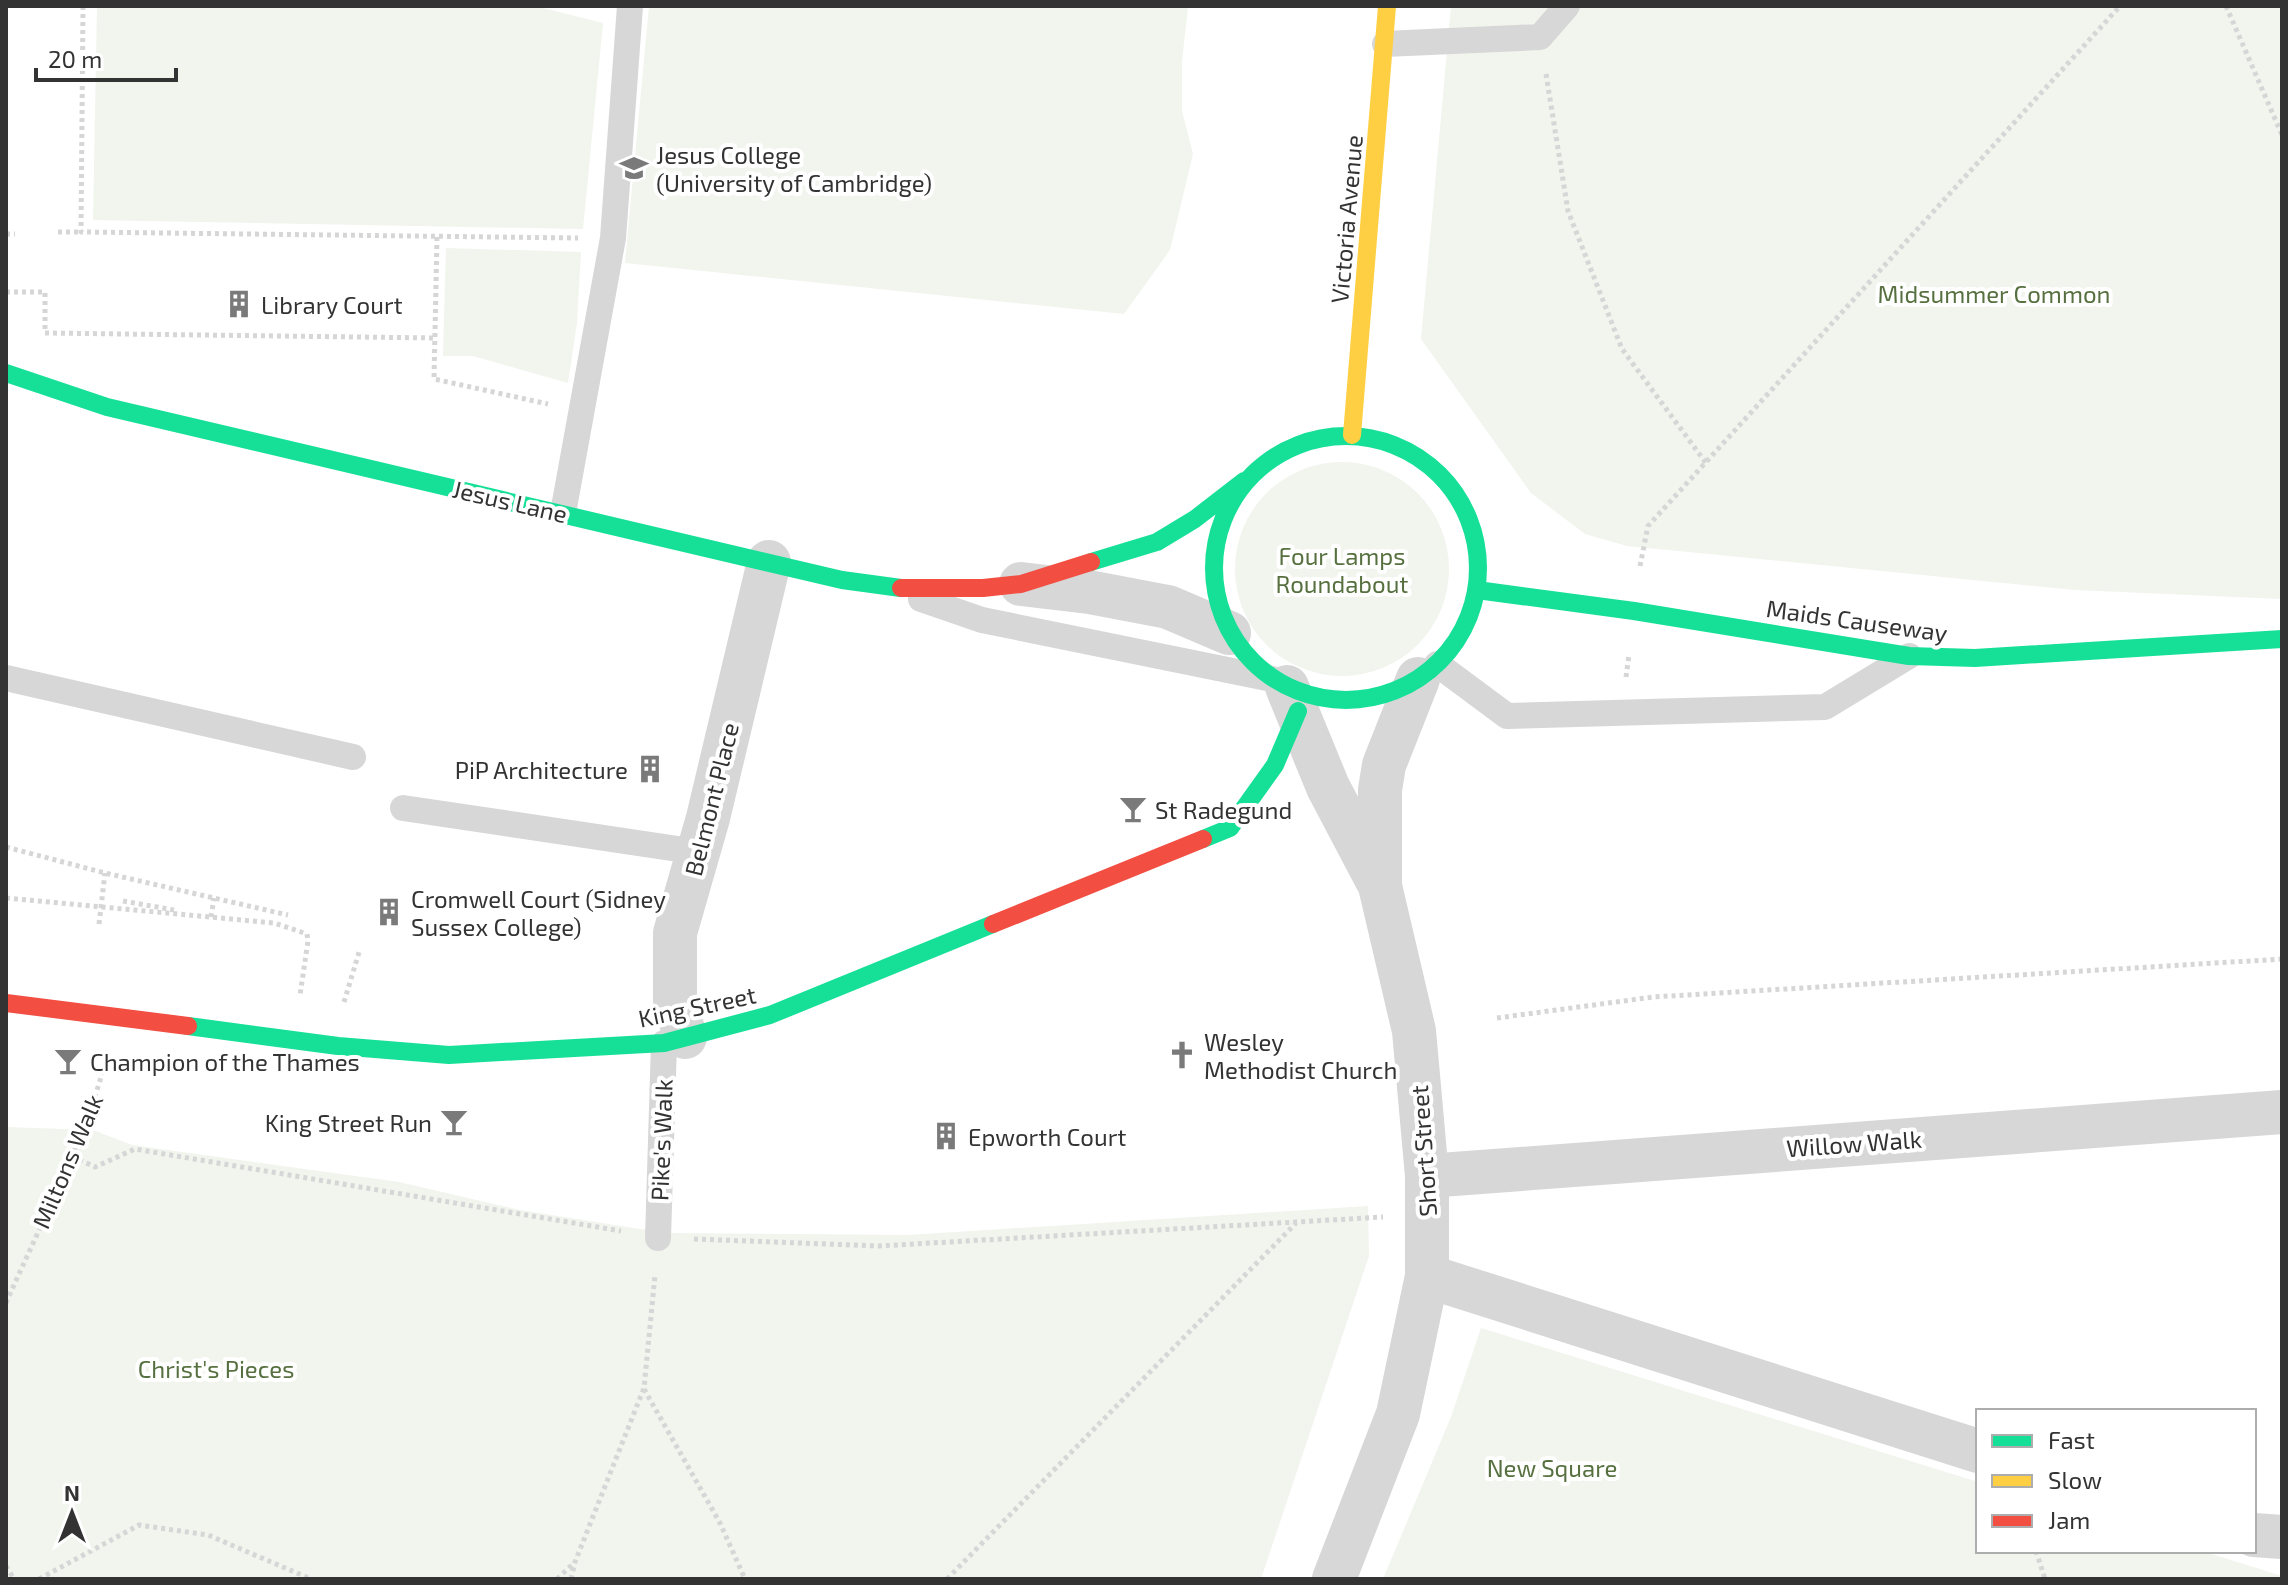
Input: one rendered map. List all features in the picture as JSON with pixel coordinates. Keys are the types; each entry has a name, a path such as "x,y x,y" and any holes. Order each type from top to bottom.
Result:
{"street":[{"name":"Victoria Avenue","path":"1352,435 1387,6"},
{"name":"Jesus Lane","path":"6,373 107,407 842,580 890,588 983,588 1021,584 1157,542 1195,519 1244,481"},
{"path":"1352,435 1392,444 1416,455 1447,482 1469,518 1478,559 1477,590 1467,623 1456,643 1428,672 1395,691 1348,700 1286,692 1256,666 1229,633 1217,602 1213,554 1224,514 1244,481 1280,453 1319,438 1352,435"},
{"name":"Belmont Place","path":"674,1040 675,933 698,852 769,562"},
{"name":"Jesus Lane","path":"1021,584 1089,592 1168,607 1229,633"},
{"name":"Maids Causeway","path":"1477,590 1634,611 1909,656 1975,658 2282,639"},
{"name":"Short Street","path":"1334,1579 1398,1414 1427,1276 1428,1195 1414,1031 1380,886 1380,790 1384,765 1428,672"},
{"name":"King Street","path":"6,1003 110,1014 367,1050 449,1055 674,1040 770,1015 1230,828 1275,765 1286,692"},
{"name":"Short Street","path":"1286,692 1328,787 1380,886"},
{"name":"Willow Walk","path":"1428,1195 2282,1112"},
{"path":"1427,1276 1976,1450"},
{"path":"2256,1535 2282,1537"}],"lane":[{"path":"563,513 613,238 630,6"},
{"path":"1385,44 1540,37 1567,6"},
{"path":"890,588 982,620 1286,692"},
{"path":"1428,672 1507,716 1825,707 1909,656"},
{"path":"6,678 353,757"},
{"path":"403,808 698,852"},
{"name":"Pike's Walk","path":"658,1238 674,1040"}],"path":[{"path":"81,232 83,6"},
{"path":"1634,611 1648,526 2120,6"},
{"path":"2226,6 2282,135"},
{"path":"1540,37 1568,211 1622,349 1706,463"},
{"path":"58,232 613,238"},
{"path":"6,234 15,234"},
{"path":"437,237 434,379 582,412"},
{"path":"6,292 45,292 45,333 435,338"},
{"path":"6,847 288,915"},
{"path":"99,924 105,873"},
{"path":"6,898 126,909 123,901 211,917 274,923 307,934 293,1040"},
{"path":"211,917 214,898"},
{"path":"343,1007 360,949"},
{"path":"1497,1018 1653,997 2282,959"},
{"name":"Miltons Walk","path":"6,1303 72,1156 100,1081 108,1051 110,1014"},
{"path":"72,1156 95,1167 135,1149 658,1238 879,1246 1296,1223 1428,1195"},
{"path":"947,1579 1296,1223"},
{"path":"571,1579 644,1388 658,1238"},
{"path":"644,1388 720,1523 745,1579"},
{"path":"39,1579 139,1525 208,1535 311,1579"},
{"path":"2037,1553 2045,1579"},
{"path":"557,1579 575,1562"},
{"path":"6,1566 14,1579"}],"green space":[{"path":"97,6 535,6 603,23 583,229 93,220"},
{"path":"649,6 1188,6 1182,62 1182,111 1193,154 1170,250 1124,314 625,263"},
{"name":"Midsummer Common","path":"1451,6 2282,6 2282,599 2076,590 1627,546 1585,534 1531,493 1421,339"},
{"path":"446,248 581,252 577,323 568,383 473,356 443,356"},
{"name":"Four Lamps Roundabout","path":"1342,462 1383,471 1401,480 1417,494 1431,510 1440,528 1449,569 1440,610 1431,628 1417,644 1401,658 1383,667 1342,676 1301,667 1283,658 1267,644 1253,628 1244,610 1235,569 1244,528 1253,510 1267,494 1283,480 1301,471"},
{"name":"Christ's Pieces","path":"6,1127 93,1130 132,1145 399,1182 520,1210 665,1233 907,1235 1368,1206 1369,1256 1261,1579 6,1579"},
{"name":"New Square","path":"1481,1328 1976,1481 1976,1553 2208,1553 2282,1576 2282,1579 1383,1579 1451,1417"}],"traffic: fast":[{"path":"6,373 107,407 842,580 901,588"},
{"path":"1346,436 1397,446 1430,466 1448,484 1468,517 1478,568 1468,619 1448,652 1430,670 1397,690 1346,700 1295,690 1262,670 1244,652 1224,619 1214,568 1224,517 1244,484 1262,466 1295,446 1346,436"},
{"path":"1091,562 1157,542 1195,519 1244,481"},
{"path":"1477,590 1634,611 1909,656 1975,658 2282,639"},
{"path":"1203,839 1230,828 1275,765 1298,711"},
{"path":"188,1026 338,1046 449,1055 664,1043 770,1015 993,924"}],"traffic: slow":[{"path":"1352,435 1387,6"}],"traffic: jam":[{"path":"901,588 983,588 1021,584 1091,562"},
{"path":"993,924 1203,839"},
{"path":"6,1003 188,1026"}],"place":[{"name":"Jesus College (University of Cambridge)","path":"634,168"},
{"name":"Library Court","path":"239,304"},
{"name":"PiP Architecture","path":"650,769"},
{"name":"St Radegund","path":"1133,809"},
{"name":"Cromwell Court (Sidney Sussex College)","path":"389,912"},
{"name":"Wesley Methodist Church","path":"1182,1055"},
{"name":"Champion of the Thames","path":"68,1061"},
{"name":"King Street Run","path":"454,1122"},
{"name":"Epworth Court","path":"946,1136"}]}
